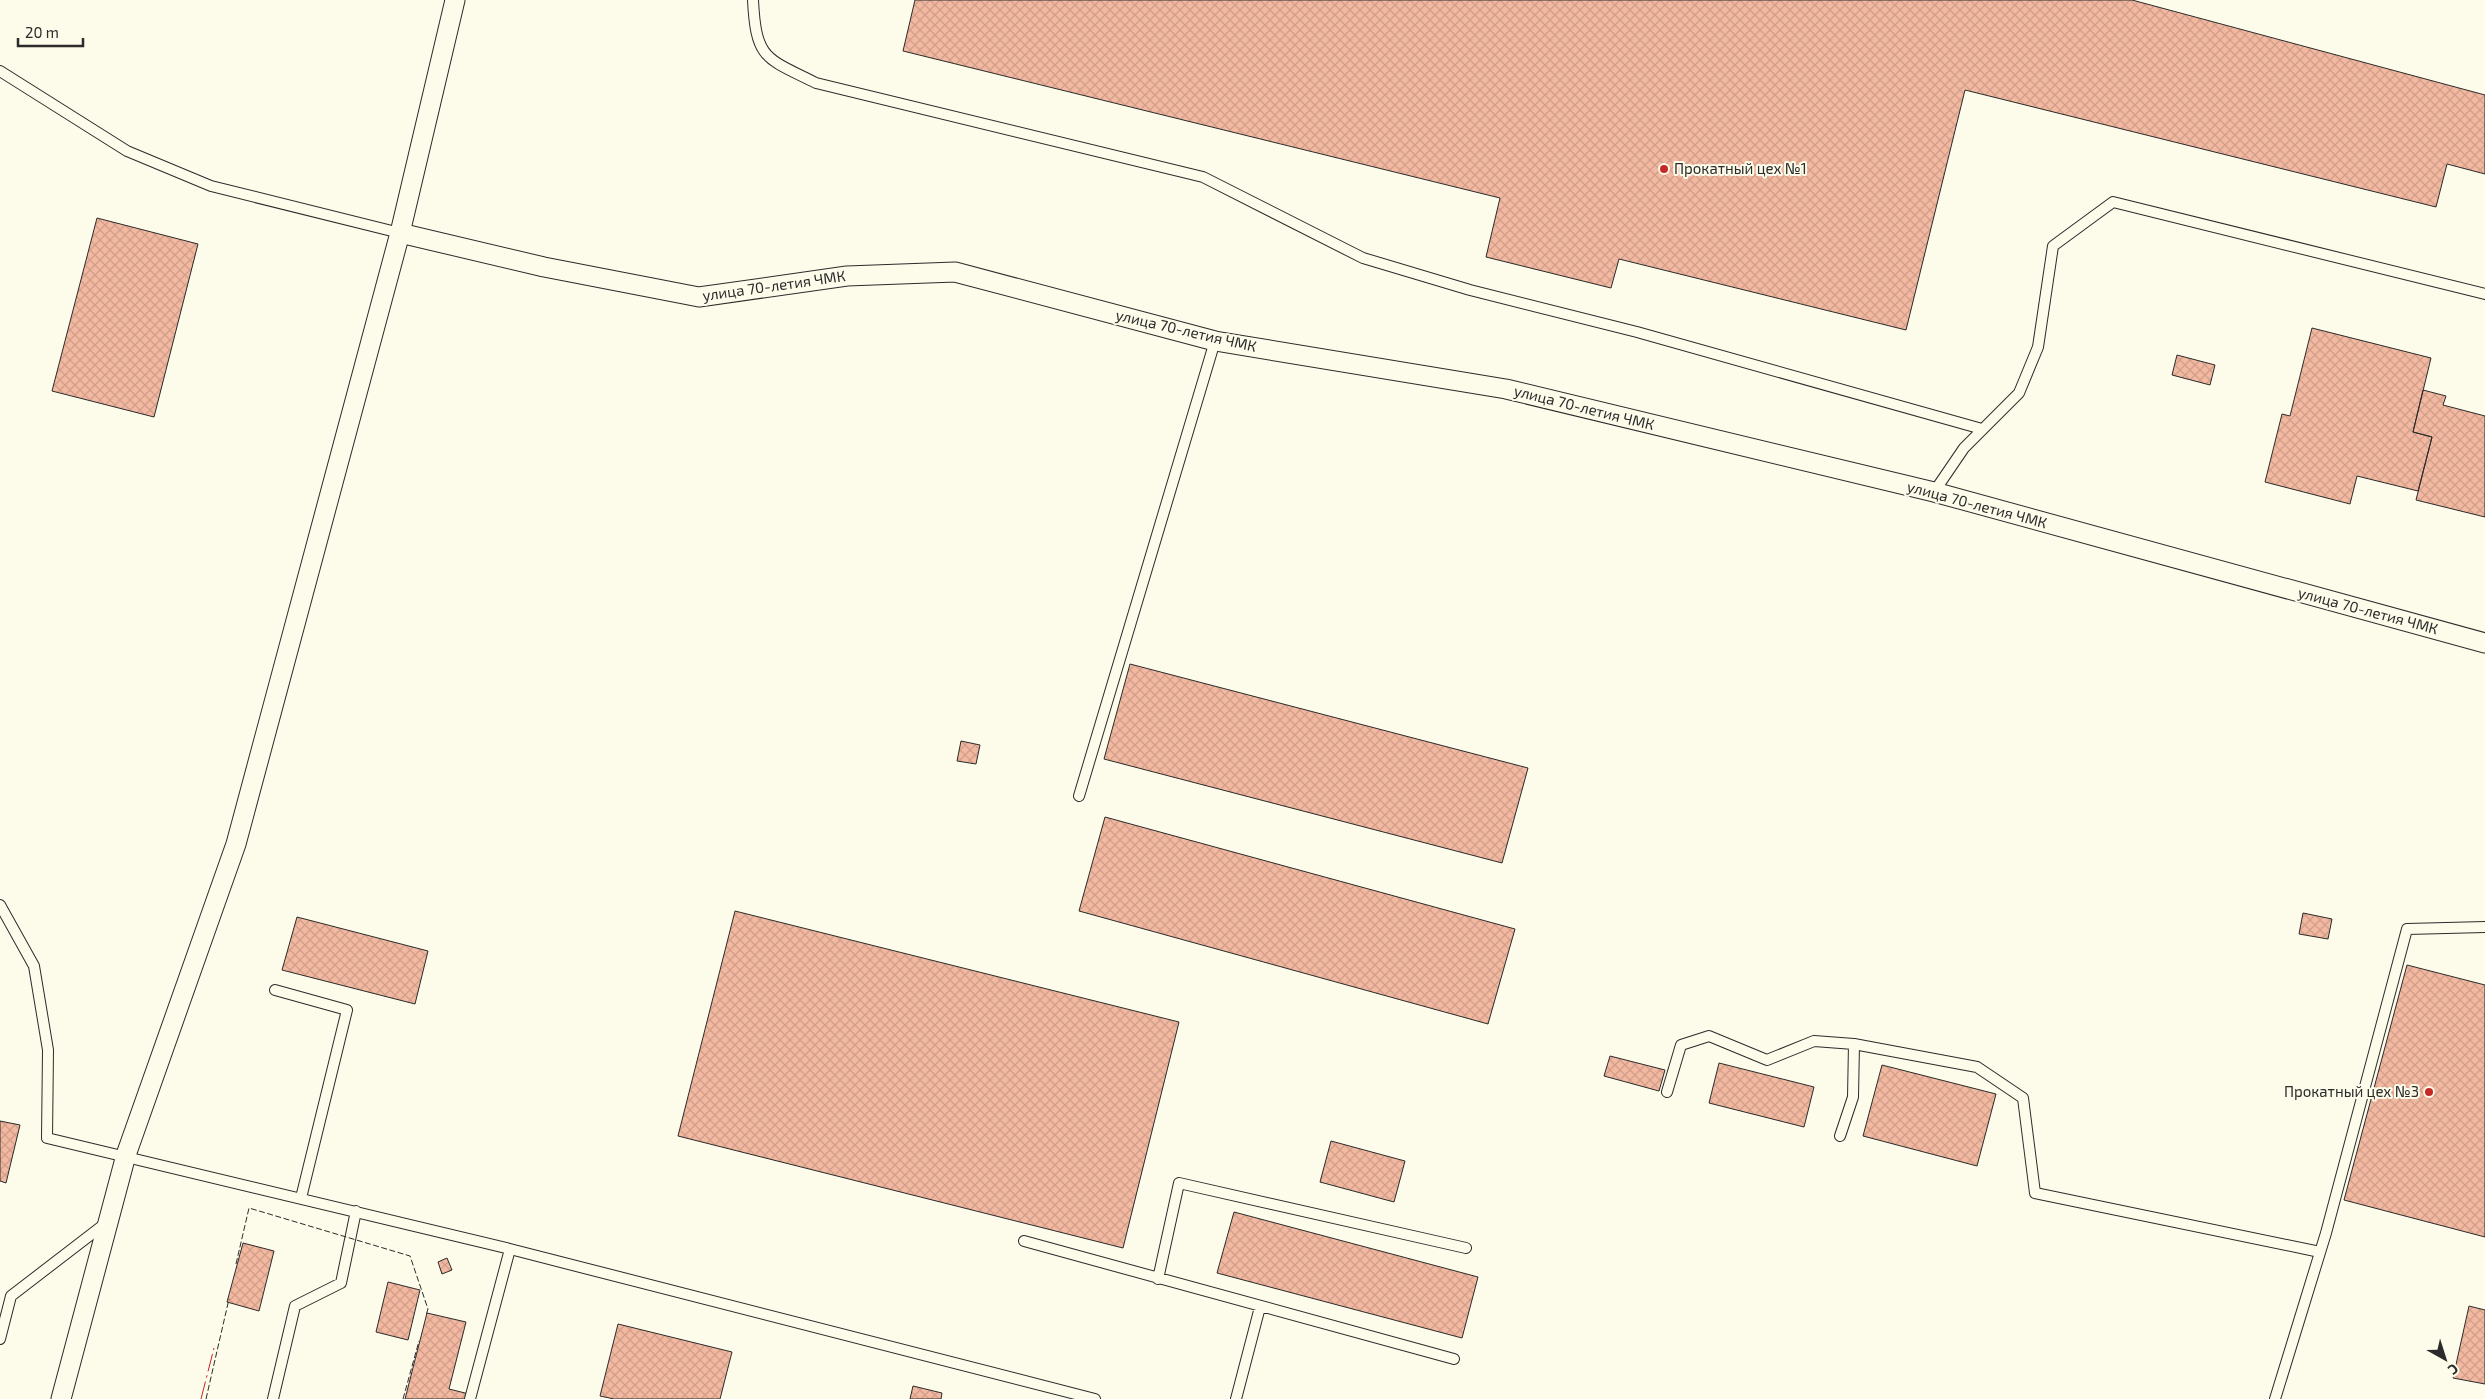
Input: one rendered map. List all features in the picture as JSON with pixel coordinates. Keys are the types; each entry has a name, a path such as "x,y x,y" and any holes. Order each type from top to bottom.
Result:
{"street":[{"path":"61,1399 126,1155 236,844 400,233 455,0"},
{"name":"улица 70-летия ЧМК","path":"400,233 669,293 699,297 847,276 955,272 1216,341 1506,389 1934,492 2485,643"}],"lane":[{"path":"753,0 754,20 761,49 772,61 816,83 1203,177 1363,258 1470,290 1637,332 1982,429"},
{"path":"0,71 127,151 211,186 400,233"},
{"path":"1934,492 1964,448 2020,393 2038,347 2053,246 2113,202 2485,294"},
{"path":"1079,796 1216,341"},
{"path":"0,905 34,966 48,1050 48,1138 126,1155 510,1249 1095,1399"},
{"path":"2275,1399 2320,1252 2407,929 2485,927"},
{"path":"275,990 346,1010 301,1198"},
{"path":"1666,1092 1681,1045 1709,1036 1767,1060 1814,1041 1854,1044 1977,1067 2023,1098 2036,1193 2320,1252"},
{"path":"1840,1136 1853,1097 1854,1044"},
{"path":"1158,1279 1179,1183 1466,1248"},
{"path":"273,1399 294,1306 341,1283 356,1211"},
{"path":"0,1339 11,1296 108,1221"},
{"path":"1024,1241 1454,1359"},
{"path":"470,1399 510,1249"},
{"path":"1236,1399 1260,1307"}],"building":[{"name":"Прокатный цех №1","path":"915,0 2132,0 2485,95 2485,174 2447,164 2436,207 1965,90 1906,330 1619,259 1611,288 1486,257 1500,198 903,51"},
{"path":"97,218 198,244 154,417 52,391"},
{"path":"2312,328 2431,358 2413,432 2432,437 2418,491 2357,476 2350,504 2265,482 2282,414 2290,416"},
{"path":"2177,355 2215,365 2210,385 2172,375"},
{"path":"2423,390 2446,396 2443,405 2485,416 2485,517 2416,500 2432,437 2413,432"},
{"path":"1130,664 1528,768 1502,863 1104,759"},
{"path":"961,741 980,745 976,764 957,761"},
{"path":"1105,817 1515,929 1488,1024 1079,911"},
{"path":"735,911 1179,1022 1123,1248 678,1136"},
{"path":"2303,913 2332,919 2328,939 2299,934"},
{"path":"297,917 428,951 415,1004 282,970"},
{"name":"Прокатный цех №3","path":"2407,965 2485,985 2485,1237 2344,1200"},
{"path":"1610,1056 1665,1070 1659,1091 1604,1076"},
{"path":"1719,1063 1814,1087 1804,1127 1709,1103"},
{"path":"1882,1065 1996,1094 1977,1166 1863,1136"},
{"path":"0,1121 20,1125 6,1183 0,1181"},
{"path":"1331,1141 1405,1161 1394,1202 1320,1182"},
{"path":"1234,1212 1478,1277 1462,1338 1217,1273"},
{"path":"243,1243 274,1251 259,1311 227,1302"},
{"path":"447,1258 452,1270 442,1274 438,1262"},
{"path":"388,1282 420,1290 408,1340 376,1332"},
{"path":"2469,1306 2485,1310 2485,1384 2453,1378"},
{"path":"427,1313 466,1322 449,1389 469,1394 468,1399 405,1399"},
{"path":"618,1324 732,1352 720,1399 614,1399 600,1396"},
{"path":"913,1386 942,1393 941,1399 910,1399"}],"fence":[{"path":"236,1264 249,1208 410,1256 428,1309 426,1315"},
{"path":"206,1399 229,1299"},
{"path":"403,1399 419,1341"}],"power":[{"path":"201,1399 214,1348"}],"place":[{"name":"Прокатный цех №1","path":"1664,169"},
{"name":"Прокатный цех №3","path":"2429,1092"}]}
